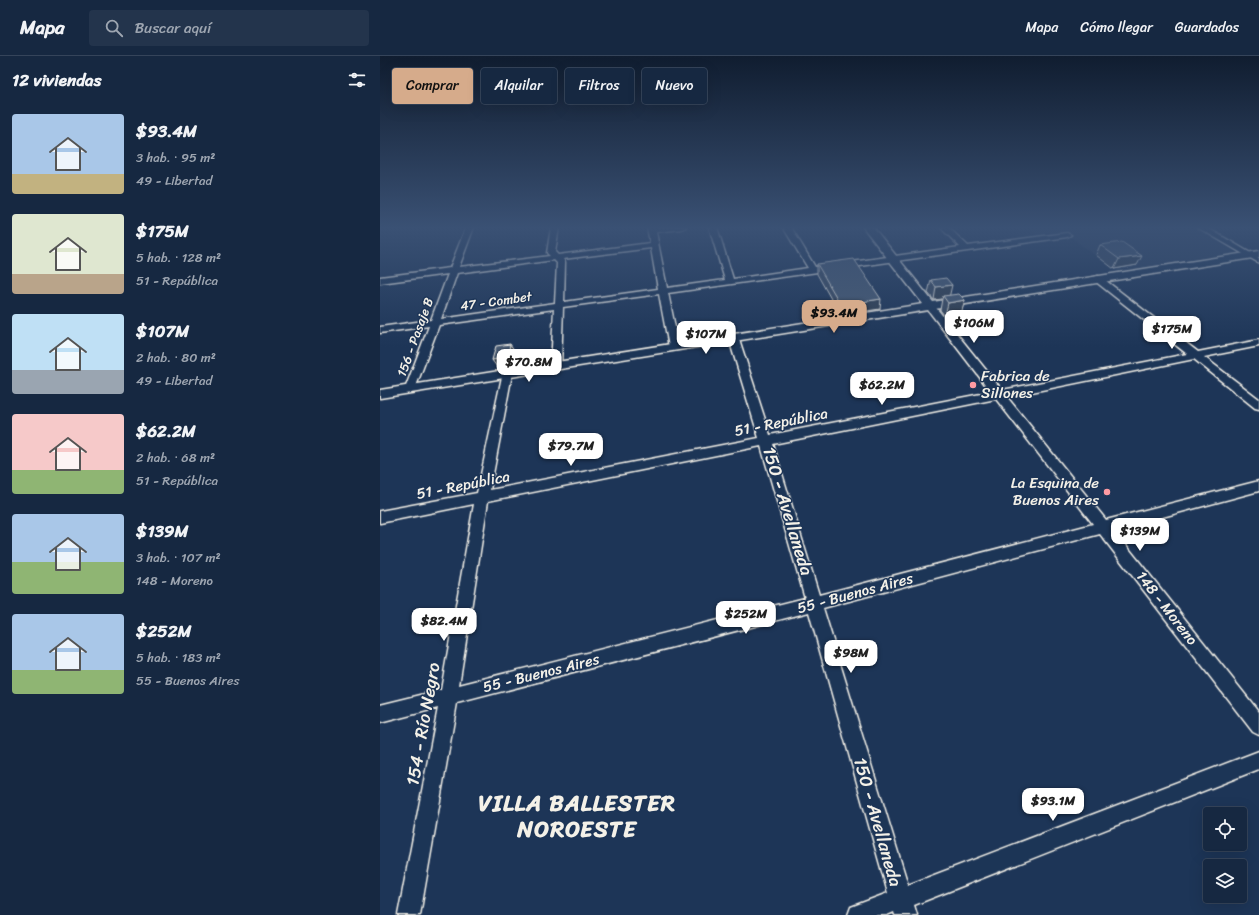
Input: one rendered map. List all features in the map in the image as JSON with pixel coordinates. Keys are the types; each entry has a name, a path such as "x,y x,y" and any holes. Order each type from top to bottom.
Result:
{"street":[{"name":"156 - Pasaje B","path":"410,389 455,267"},
{"path":"380,280 485,267"},
{"path":"556,366 561,267"},
{"path":"659,267 674,347"},
{"path":"725,267 730,281"},
{"name":"47 - Combet","path":"380,330 834,267"},
{"name":"148 - Moreno","path":"900,267 1259,726"},
{"path":"380,394 674,347 734,339 1098,279 1184,267"},
{"path":"1098,279 1259,405"},
{"name":"150 - Avellaneda","path":"734,339 767,441 903,907"},
{"name":"51 - República","path":"380,517 1259,343"},
{"name":"154 - Río Negro","path":"409,915 449,696 482,498 507,374"},
{"name":"55 - Buenos Aires","path":"380,714 815,603 1259,486"},
{"path":"859,915 903,907 1259,760"}],"shaded area":[{"path":"1112,267 1143,267 1118,271"}],"building":[{"path":"819,267 859,267 881,299 841,305"},
{"path":"946,278 952,285 936,287 931,280"},
{"path":"959,294 965,300 948,303 943,296"},
{"path":"510,344 508,358 492,360 496,346"}],"place":[{"name":"Fabrica de Sillones","path":"973,385"},
{"name":"La Esquina de Buenos Aires","path":"1107,492"}],"district":[{"name":"VILLA BALLESTER NOROESTE","path":"577,816"}]}
